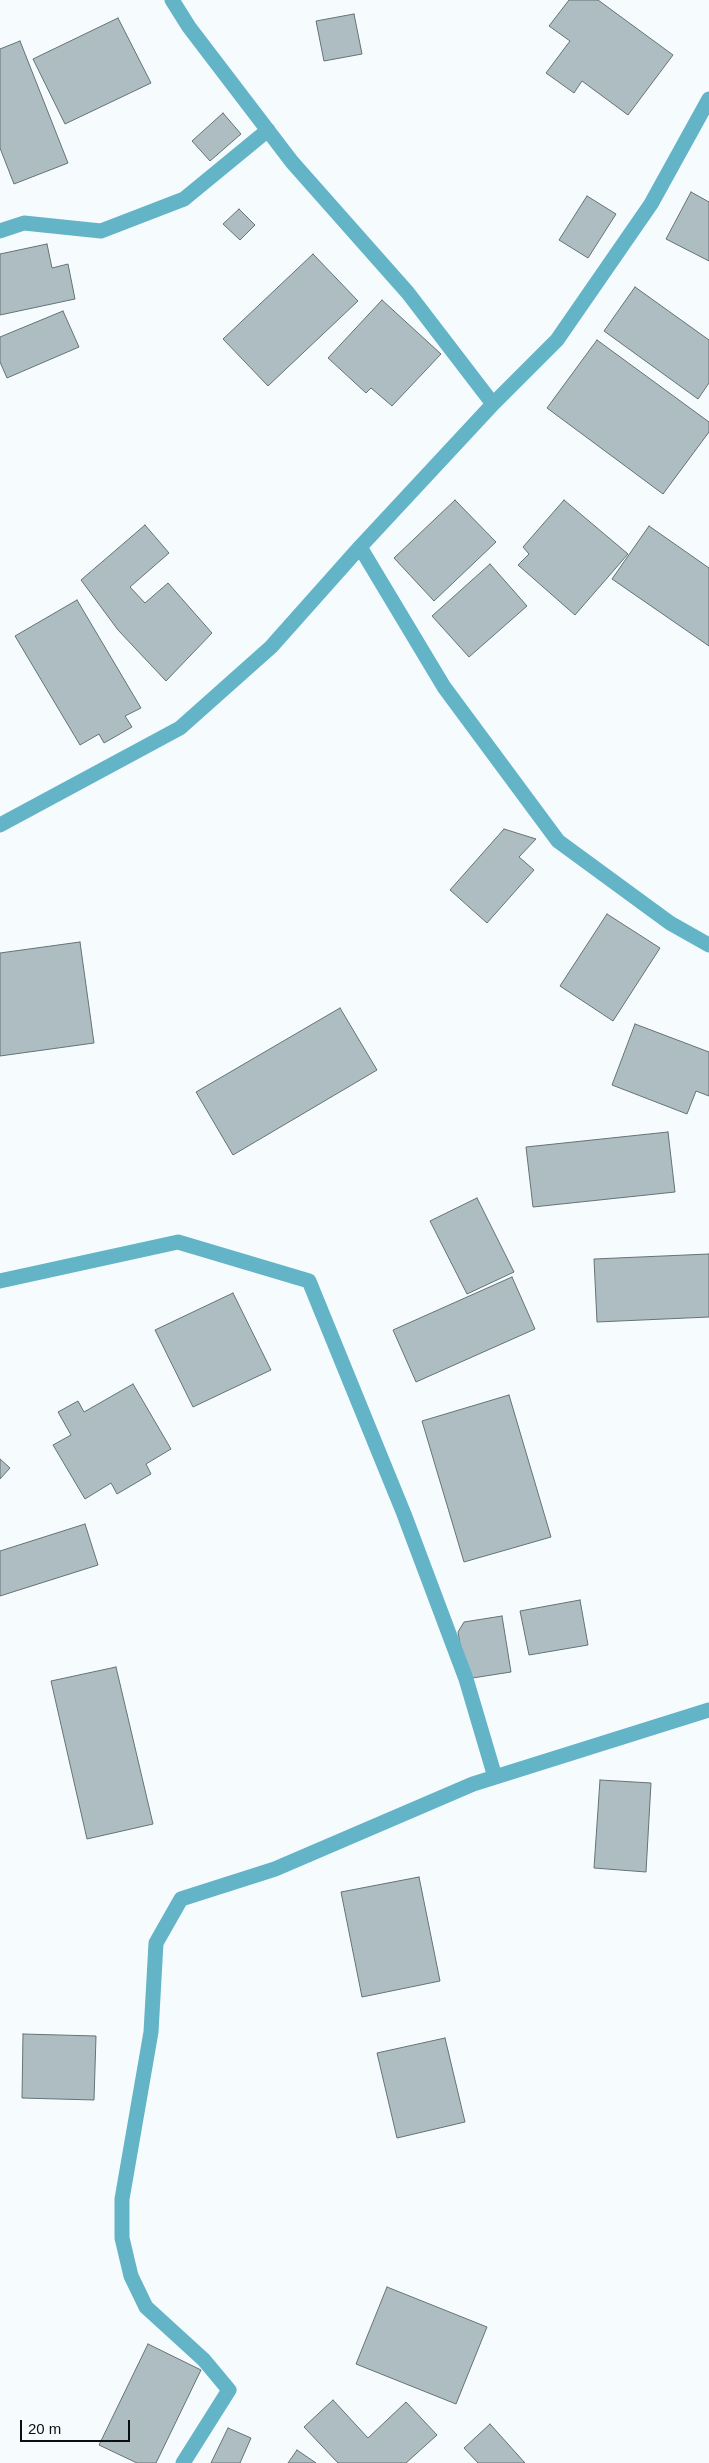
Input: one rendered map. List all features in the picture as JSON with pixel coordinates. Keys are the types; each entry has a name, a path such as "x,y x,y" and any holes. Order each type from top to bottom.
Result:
{"street":[{"path":"172,0 189,27 292,162 408,292 493,404"},
{"path":"0,825 180,728 271,647 360,547 493,404 557,340 651,204 709,99"},
{"path":"0,231 24,223 101,231 184,199 268,130"},
{"path":"360,547 444,687 558,840 670,922 709,944"},
{"path":"0,1282 178,1242 310,1281 404,1514 459,1660 495,1777"},
{"path":"183,2463 229,2390 204,2360 146,2307 131,2276 122,2238 122,2199 151,2032 156,1943 181,1898 275,1869 473,1784 709,1710"}],"building":[{"path":"569,0 598,0 673,55 628,115 582,81 574,93 546,73 570,41 549,26"},
{"path":"354,14 362,54 324,61 316,21"},
{"path":"118,18 151,83 65,124 33,59"},
{"path":"20,41 68,163 14,184 0,148 0,49"},
{"path":"223,113 241,134 210,161 192,141"},
{"path":"691,192 709,202 709,261 666,239"},
{"path":"587,196 616,214 588,258 559,240"},
{"path":"239,209 255,225 240,240 223,224"},
{"path":"47,244 52,268 68,264 75,299 0,315 0,254"},
{"path":"313,254 358,301 268,386 223,339"},
{"path":"635,287 709,340 709,383 698,399 604,331"},
{"path":"382,300 441,354 392,406 371,388 366,393 328,358"},
{"path":"63,311 79,347 7,378 0,362 0,337"},
{"path":"597,340 709,422 709,432 663,494 547,408"},
{"path":"455,500 496,542 434,601 394,558"},
{"path":"564,500 628,554 575,615 518,565 529,554 523,547"},
{"path":"145,525 169,553 130,587 145,603 168,583 212,633 166,681 118,630 81,580"},
{"path":"649,526 709,568 709,646 612,579"},
{"path":"490,564 527,606 469,657 432,616"},
{"path":"77,600 141,708 125,716 132,727 104,743 99,734 80,745 15,636"},
{"path":"504,829 536,839 519,857 534,870 487,923 450,890"},
{"path":"607,914 660,948 613,1021 560,986"},
{"path":"80,942 94,1043 0,1056 0,953"},
{"path":"340,1008 377,1070 233,1155 196,1092"},
{"path":"635,1024 709,1052 709,1096 696,1091 687,1114 612,1085"},
{"path":"668,1132 675,1192 533,1207 526,1147"},
{"path":"477,1198 514,1272 467,1294 430,1221"},
{"path":"709,1254 709,1317 597,1322 594,1259"},
{"path":"512,1277 535,1329 416,1382 393,1330"},
{"path":"233,1293 271,1370 193,1407 155,1330"},
{"path":"133,1384 171,1449 146,1464 151,1474 117,1494 111,1483 85,1499 53,1445 71,1435 58,1412 78,1401 84,1412"},
{"path":"509,1395 551,1537 464,1562 422,1421"},
{"path":"0,1459 10,1468 0,1479"},
{"path":"85,1524 98,1565 0,1596 0,1551"},
{"path":"580,1600 588,1645 529,1655 520,1611"},
{"path":"502,1616 511,1672 466,1679 458,1632 464,1622"},
{"path":"116,1667 153,1824 87,1839 51,1681"},
{"path":"600,1780 651,1783 646,1872 594,1868"},
{"path":"419,1877 440,1981 362,1997 341,1892"},
{"path":"23,2034 96,2036 94,2100 22,2098"},
{"path":"445,2038 465,2122 397,2138 377,2053"},
{"path":"387,2287 487,2327 456,2404 356,2364"},
{"path":"148,2344 201,2370 156,2463 137,2463 99,2445"},
{"path":"333,2400 368,2438 406,2402 437,2435 406,2463 338,2463 304,2427"},
{"path":"490,2424 525,2463 478,2463 464,2448"},
{"path":"228,2428 251,2438 240,2463 211,2463"},
{"path":"297,2450 316,2463 288,2463"}]}
